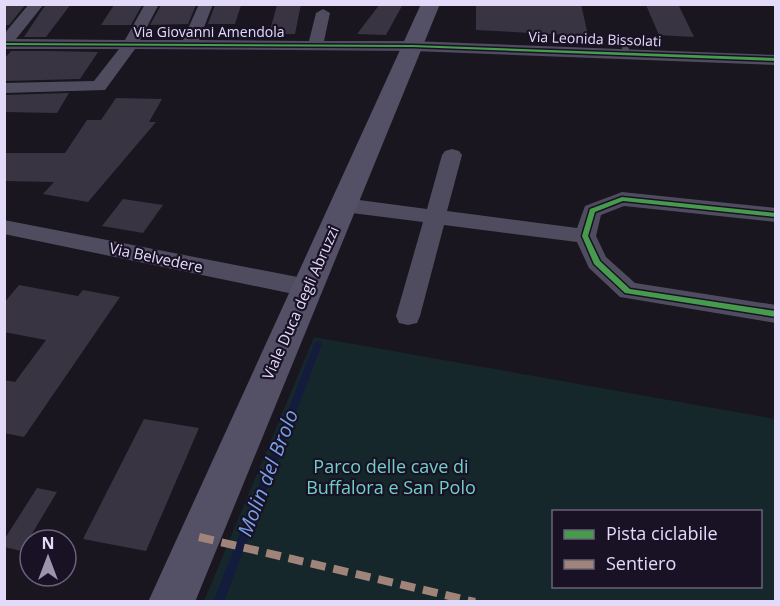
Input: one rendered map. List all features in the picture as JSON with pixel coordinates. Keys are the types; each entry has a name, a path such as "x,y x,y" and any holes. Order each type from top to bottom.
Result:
{"main road":[{"name":"Viale Duca degli Abruzzi","path":"171,602 431,4"}],"street":[{"path":"4,44 37,4"},
{"path":"4,87 99,86 130,45 152,4"},
{"path":"189,45 206,4"},
{"path":"315,46 322,13"},
{"name":"Via Giovanni Amendola","path":"4,44 413,46"},
{"name":"Via Leonida Bissolati","path":"413,46 625,47 776,60"},
{"path":"408,316 452,155"},
{"path":"776,215 622,199 592,211 585,236 597,262 628,291 776,314"},
{"path":"344,205 585,236"},
{"name":"Via Belvedere","path":"4,227 308,288"}],"green space":[{"name":"Parco delle cave di Buffalora e San Polo","path":"314,337 775,419 775,601 204,601"}],"building":[{"path":"4,4 26,4 9,25 4,25"},
{"path":"46,4 71,4 46,37 24,37"},
{"path":"301,4 295,34 269,34 277,5"},
{"path":"380,4 403,4 386,35 357,34"},
{"path":"476,4 581,4 588,36 476,30"},
{"path":"114,5 142,5 131,25 101,25"},
{"path":"161,5 196,5 188,24 150,25"},
{"path":"215,5 241,5 235,24 208,24"},
{"path":"646,5 679,6 694,37 659,35"},
{"path":"11,51 98,52 80,79 4,81 4,59"},
{"path":"69,93 57,113 4,112 4,95"},
{"path":"116,98 162,99 149,122 156,122 88,202 43,194 54,182 4,181 4,153 65,153 87,120 101,120"},
{"path":"123,199 163,205 143,233 102,226"},
{"path":"19,285 78,296 83,290 120,297 24,437 4,433 4,380 15,382 46,340 4,332 4,303"},
{"path":"144,419 199,428 146,551 83,539"},
{"path":"37,488 57,492 35,528 18,528 18,550 4,547 4,540"}],"waterway":[{"name":"Molin del Brolo","path":"218,602 318,344"}],"marked path":[{"path":"199,537 475,602"}],"cycle path":[{"path":"4,44 413,46 776,60"},
{"path":"776,215 622,199 592,211 585,236 597,262 628,291 776,314"}]}
